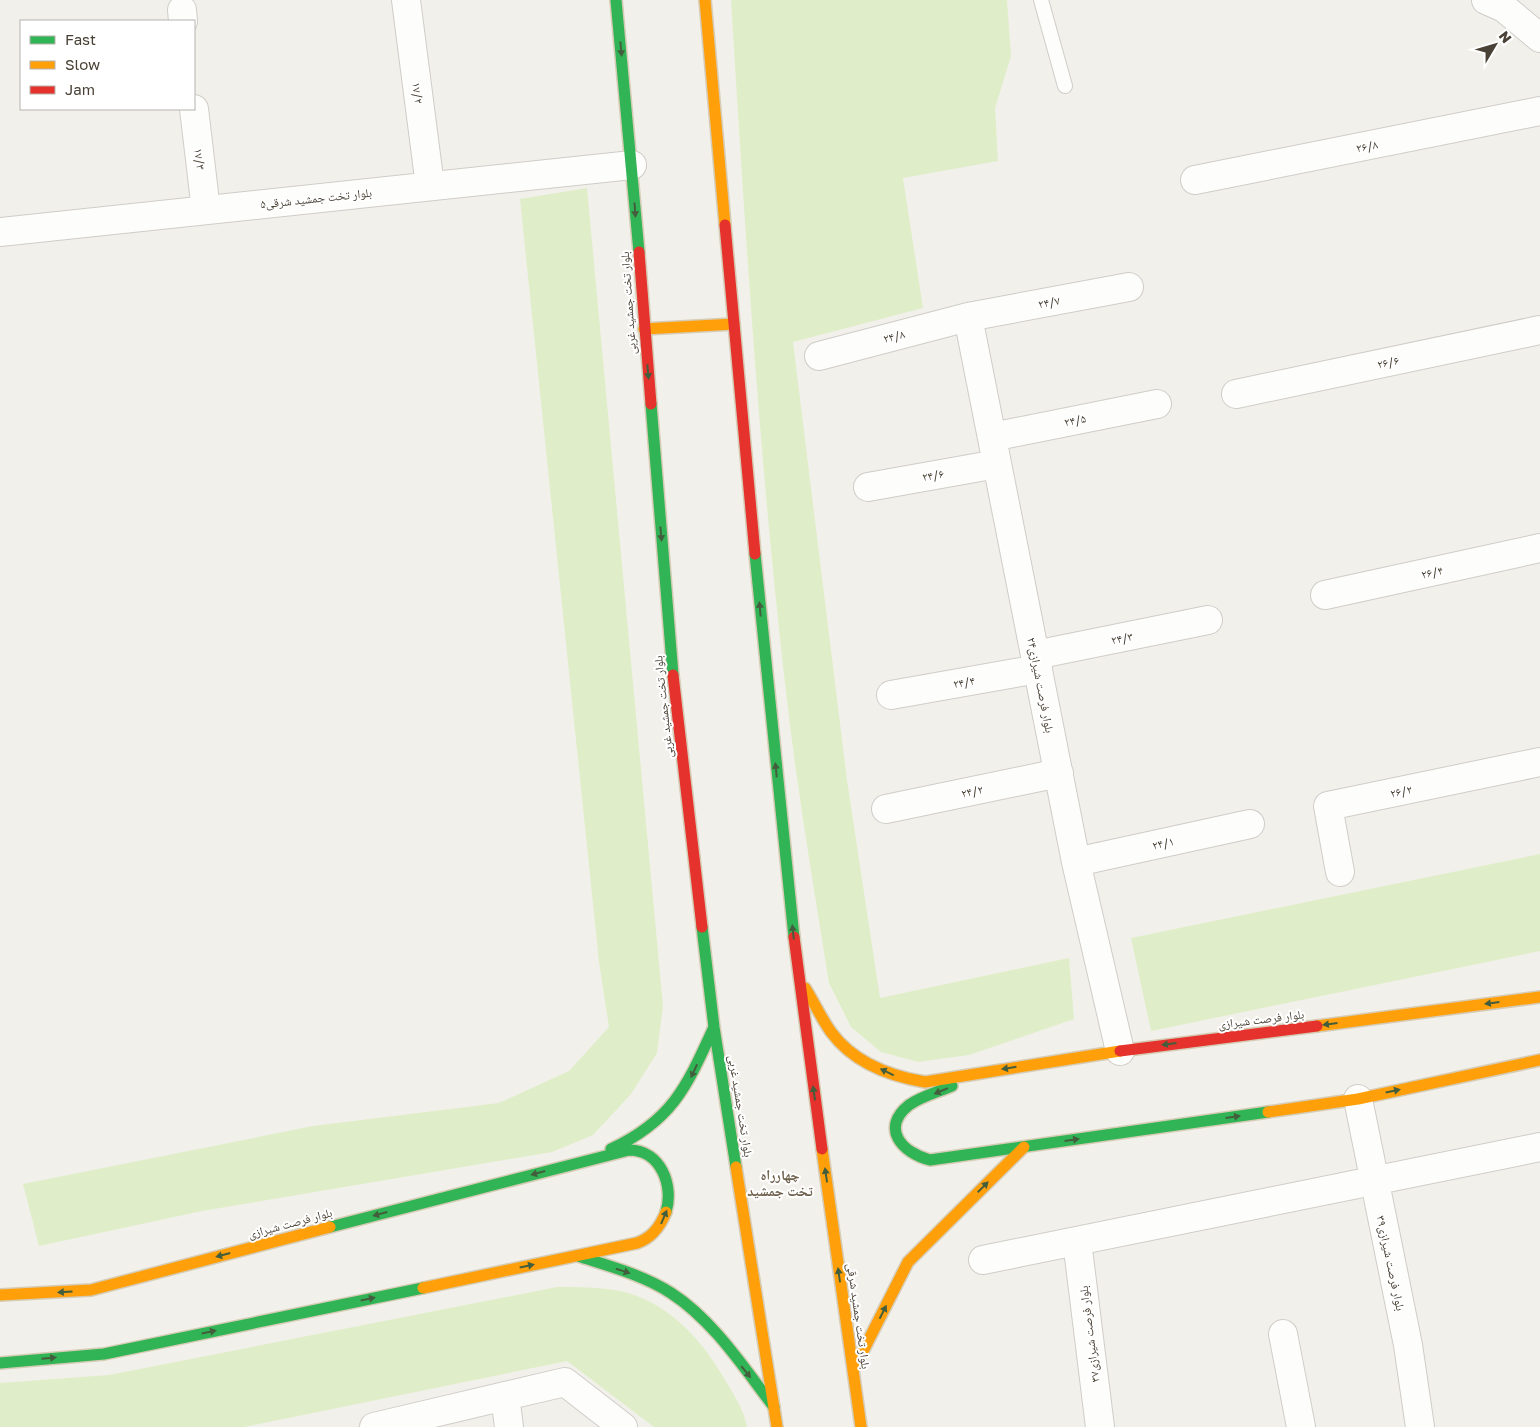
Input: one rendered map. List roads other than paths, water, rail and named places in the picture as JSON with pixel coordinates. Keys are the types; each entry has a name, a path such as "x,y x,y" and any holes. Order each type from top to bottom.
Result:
{"main road":[{"name":"بلوار تخت جمشید غربی","path":"616,0 632,165 672,668 714,1027 775,1408"},
{"path":"705,0 764,656 798,975 832,1033 855,1055 885,1071 904,1080 925,1082 986,1072"},
{"path":"644,329 734,324"},
{"name":"بلوار تخت جمشید شرقی","path":"798,975 861,1427"},
{"name":"بلوار فرصت شیرازی","path":"986,1072 1120,1051 1540,997"},
{"path":"585,1160 623,1144 657,1124 687,1086 714,1027"},
{"path":"986,1072 906,1107 898,1117 896,1132 900,1146 914,1157 930,1160 1358,1099 1540,1060"},
{"path":"852,1371 908,1262 1024,1147"},
{"path":"0,1363 104,1354 621,1247 649,1238 661,1224 668,1207 669,1194 665,1173 649,1155 634,1150 585,1160"},
{"name":"بلوار فرصت شیرازی","path":"0,1295 91,1290 585,1160"},
{"path":"576,1256 636,1275 682,1300 720,1338 775,1408 777,1427"}],"street":[{"name":"۱۷/۲","path":"406,0 430,186"},
{"path":"1497,3 1540,38"},
{"name":"۱۷/۳","path":"194,110 206,210"},
{"name":"۲۶/۸","path":"1195,180 1540,111"},
{"name":"بلوار تخت جمشید شرقی۵","path":"0,232 632,165"},
{"name":"۲۴/۷","path":"968,317 1129,287"},
{"name":"۲۴/۸","path":"819,356 968,317"},
{"name":"بلوار فرصت شیرازی۲۴","path":"968,317 1076,862 1120,1051"},
{"name":"۲۶/۶","path":"1236,394 1540,330"},
{"name":"۲۴/۵","path":"992,437 1157,404"},
{"name":"۲۴/۶","path":"868,487 998,464"},
{"name":"۲۶/۴","path":"1325,595 1540,548"},
{"name":"۲۴/۳","path":"1037,662 1208,620"},
{"name":"۲۴/۴","path":"890,695 1037,662"},
{"name":"۲۶/۲","path":"1340,872 1328,806 1540,762"},
{"name":"۲۴/۲","path":"886,809 1058,773"},
{"name":"۲۴/۱","path":"1076,862 1250,824"},
{"name":"بلوار فرصت شیرازی۳۹","path":"1358,1099 1408,1345 1420,1427"},
{"path":"983,1260 1540,1147"},
{"name":"بلوار فرصت شیرازی۳۷","path":"1077,1241 1100,1427"},
{"path":"1283,1334 1301,1427"},
{"path":"374,1427 565,1382 623,1427"},
{"path":"505,1396 509,1427"}],"lane":[{"path":"1041,0 1065,86"}],"district":[{"name":"چهارراه تخت جمشید","path":"780,1182"}]}
